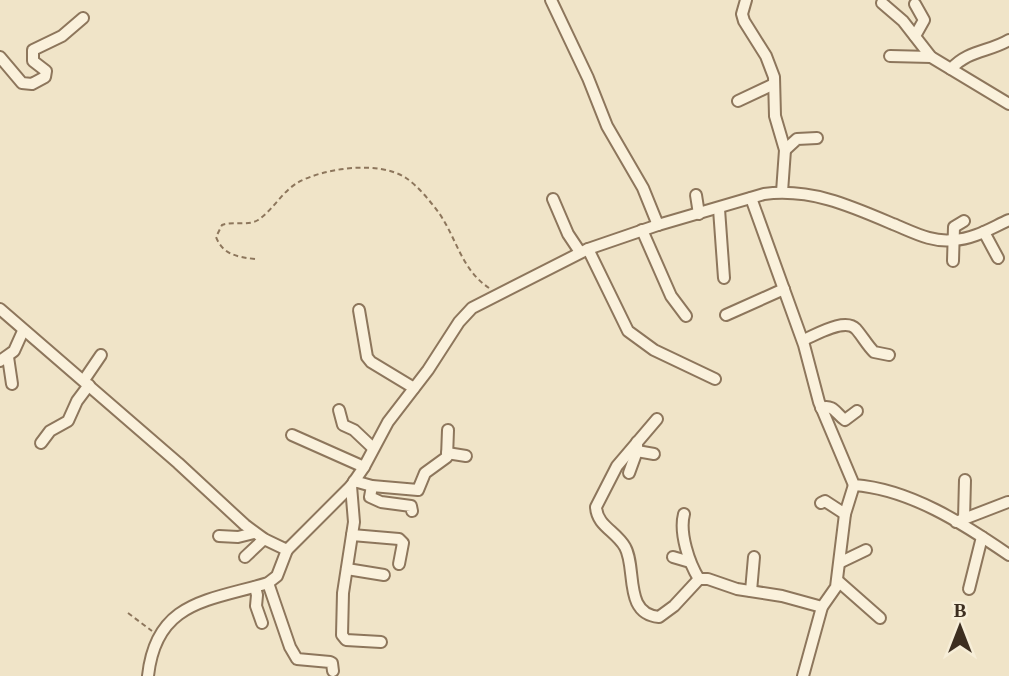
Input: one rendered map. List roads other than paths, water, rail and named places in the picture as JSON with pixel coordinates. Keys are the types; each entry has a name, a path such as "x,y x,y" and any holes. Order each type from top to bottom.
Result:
{"street":[{"path":"551,0 588,78 607,127 643,188 658,225"},
{"path":"746,0 742,14 744,20 771,66 775,116 785,150 782,191"},
{"path":"882,3 903,21 931,57 1009,104"},
{"path":"915,4 924,20 915,36"},
{"path":"0,57 22,83 37,82 45,77 46,71 33,61 33,50 61,36 83,18"},
{"path":"951,69 965,56 1009,40"},
{"path":"890,56 931,57"},
{"path":"738,101 774,84"},
{"path":"785,150 797,139 817,138"},
{"path":"148,676 153,648 175,615 186,608 268,583 277,576 287,550 353,483 388,422 466,313 482,301 584,250 658,225 782,191 823,197 846,204 925,238 953,241 984,232 1009,220"},
{"path":"696,195 699,214"},
{"path":"751,198 803,340 821,408 854,485 845,514 838,581 831,597 822,607 803,676"},
{"path":"553,199 568,234 584,250 628,331 654,351 715,379"},
{"path":"719,209 724,278"},
{"path":"953,261 954,227 964,221"},
{"path":"642,230 671,296 686,316"},
{"path":"984,232 998,258"},
{"path":"726,314 784,289"},
{"path":"0,309 259,536 287,550"},
{"path":"359,310 367,357 414,388"},
{"path":"803,340 847,324 854,327 874,352 888,355"},
{"path":"12,384 4,359 23,331"},
{"path":"41,443 50,431 68,421 102,355"},
{"path":"821,408 834,408 845,419 857,411"},
{"path":"339,410 343,425 354,430 373,448"},
{"path":"657,419 637,446 617,466 596,507 599,521 620,539 628,552 634,597 644,611 659,617 666,613 699,579 822,607"},
{"path":"353,483 418,490 425,474 446,458 448,429"},
{"path":"292,435 364,467"},
{"path":"637,446 654,454"},
{"path":"629,473 637,446"},
{"path":"447,453 467,456"},
{"path":"960,520 965,480"},
{"path":"353,483 354,515 343,593 342,635 346,640 381,642"},
{"path":"854,485 884,488 960,520 1009,555"},
{"path":"372,486 370,497 381,502 411,506 412,511"},
{"path":"821,503 825,500 845,514"},
{"path":"960,520 1008,502"},
{"path":"684,514 681,531 690,562 699,579"},
{"path":"352,534 399,539 403,543 399,565"},
{"path":"219,536 259,536"},
{"path":"246,556 259,536"},
{"path":"969,589 982,537"},
{"path":"841,562 866,550"},
{"path":"673,556 690,562"},
{"path":"751,591 754,557"},
{"path":"347,569 384,575"},
{"path":"838,581 880,618"},
{"path":"268,583 293,654 301,662 332,663 333,671"},
{"path":"255,587 256,606 262,623"}]}
